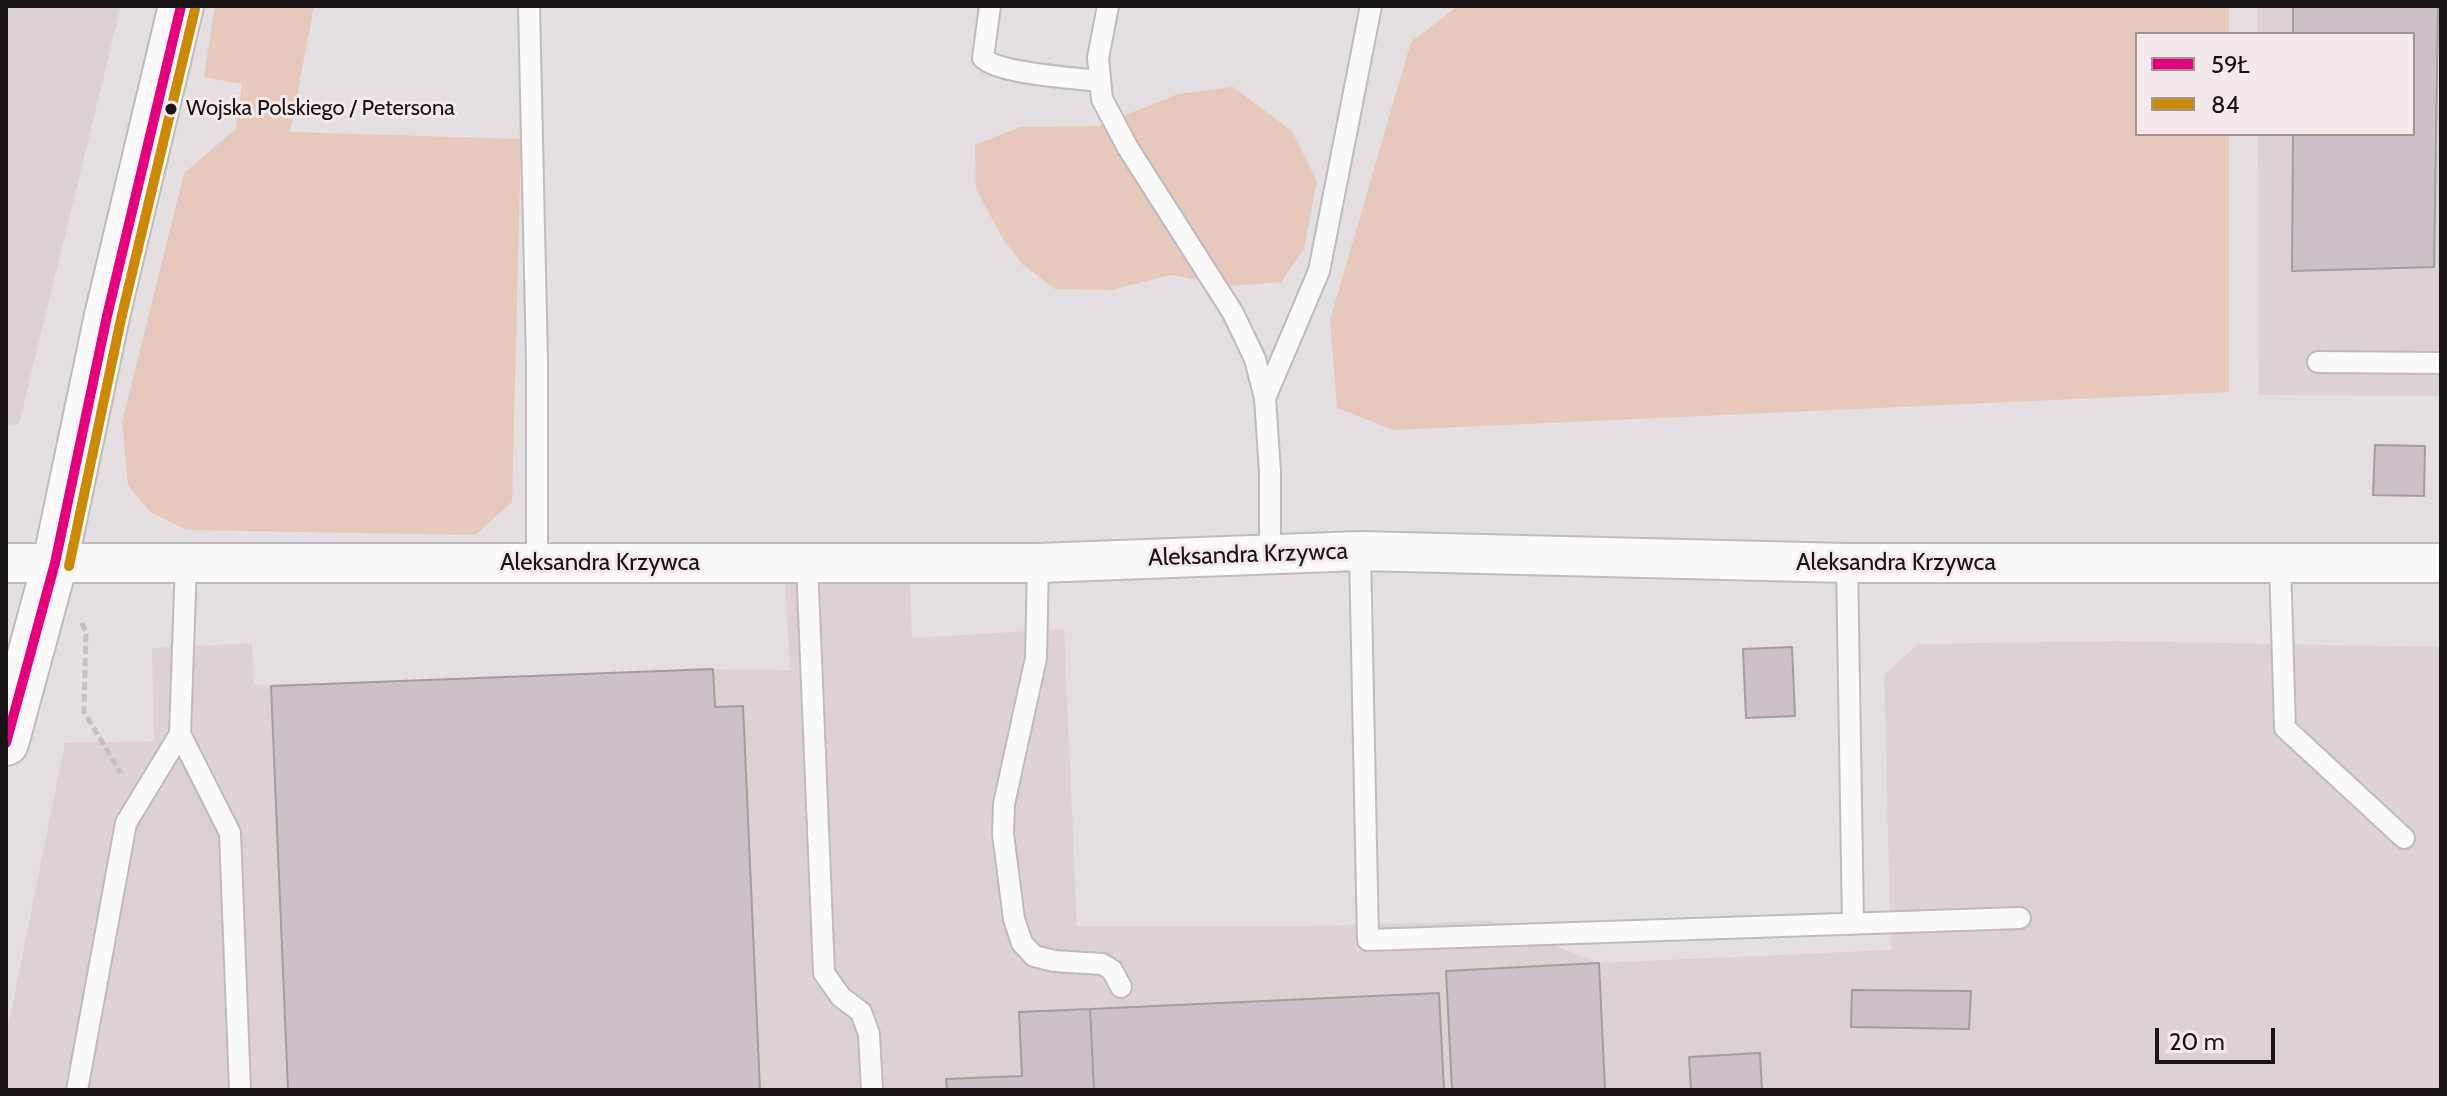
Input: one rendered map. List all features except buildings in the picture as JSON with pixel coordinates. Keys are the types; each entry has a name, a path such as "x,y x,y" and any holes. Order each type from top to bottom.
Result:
{"street":[{"path":"6,743 55,563 107,316 181,6"},
{"name":"Aleksandra Krzywca","path":"6,563 1038,563 1360,551 1847,563 2441,563"}],"lane":[{"path":"529,6 537,361 537,563"},
{"path":"990,6 983,58 989,64 1010,70 1100,81"},
{"path":"1108,6 1098,58 1102,99 1128,148 1233,313 1255,359 1265,398 1270,472 1270,553"},
{"path":"1265,398 1319,271 1371,6"},
{"path":"2318,362 2441,363"},
{"path":"1360,551 1368,940 2020,918"},
{"path":"186,563 180,734 230,833 240,1090"},
{"path":"807,563 824,973 841,997 861,1012 869,1034 872,1090"},
{"path":"1038,563 1036,658 1004,804 1003,834 1014,919 1022,943 1034,956 1054,961 1102,964 1112,970 1121,987"},
{"path":"1847,563 1853,924"},
{"path":"2280,563 2285,728 2404,838"},
{"path":"77,1090 126,823 180,734"}],"path":[{"path":"55,563 86,632 84,712 139,800"}],"shaded area":[{"path":"6,6 121,6 19,424 6,425"},
{"path":"215,6 314,6 290,132 521,139 512,502 475,535 186,530 150,512 128,485 122,423 184,173 236,129 242,84 204,77"},
{"path":"1458,6 2229,6 2229,32 2135,32 2135,136 2229,136 2229,392 1394,430 1337,408 1330,320 1411,42"},
{"path":"2257,6 2441,6 2441,396 2259,395 2258,136 2415,136 2415,32 2257,32"},
{"path":"1233,87 1292,131 1317,181 1304,249 1281,282 1231,286 1171,275 1111,290 1055,289 1022,264 1003,239 976,189 975,145 1020,127 1098,126 1178,94"},
{"path":"785,583 910,583 912,638 1064,629 1077,926 1302,926 1492,921 1599,963 1891,950 1884,675 1918,644 2116,641 2441,647 2441,1090 6,1090 6,1037 65,743 154,741 152,648 252,643 254,684 271,686 713,669 790,670"}],"transit line":[{"name":"59Ł","path":"6,743 55,563 107,316 181,6"},
{"name":"84","path":"69,566 121,319 195,9"}],"place":[{"name":"Wojska Polskiego / Petersona","path":"171,109"}]}
